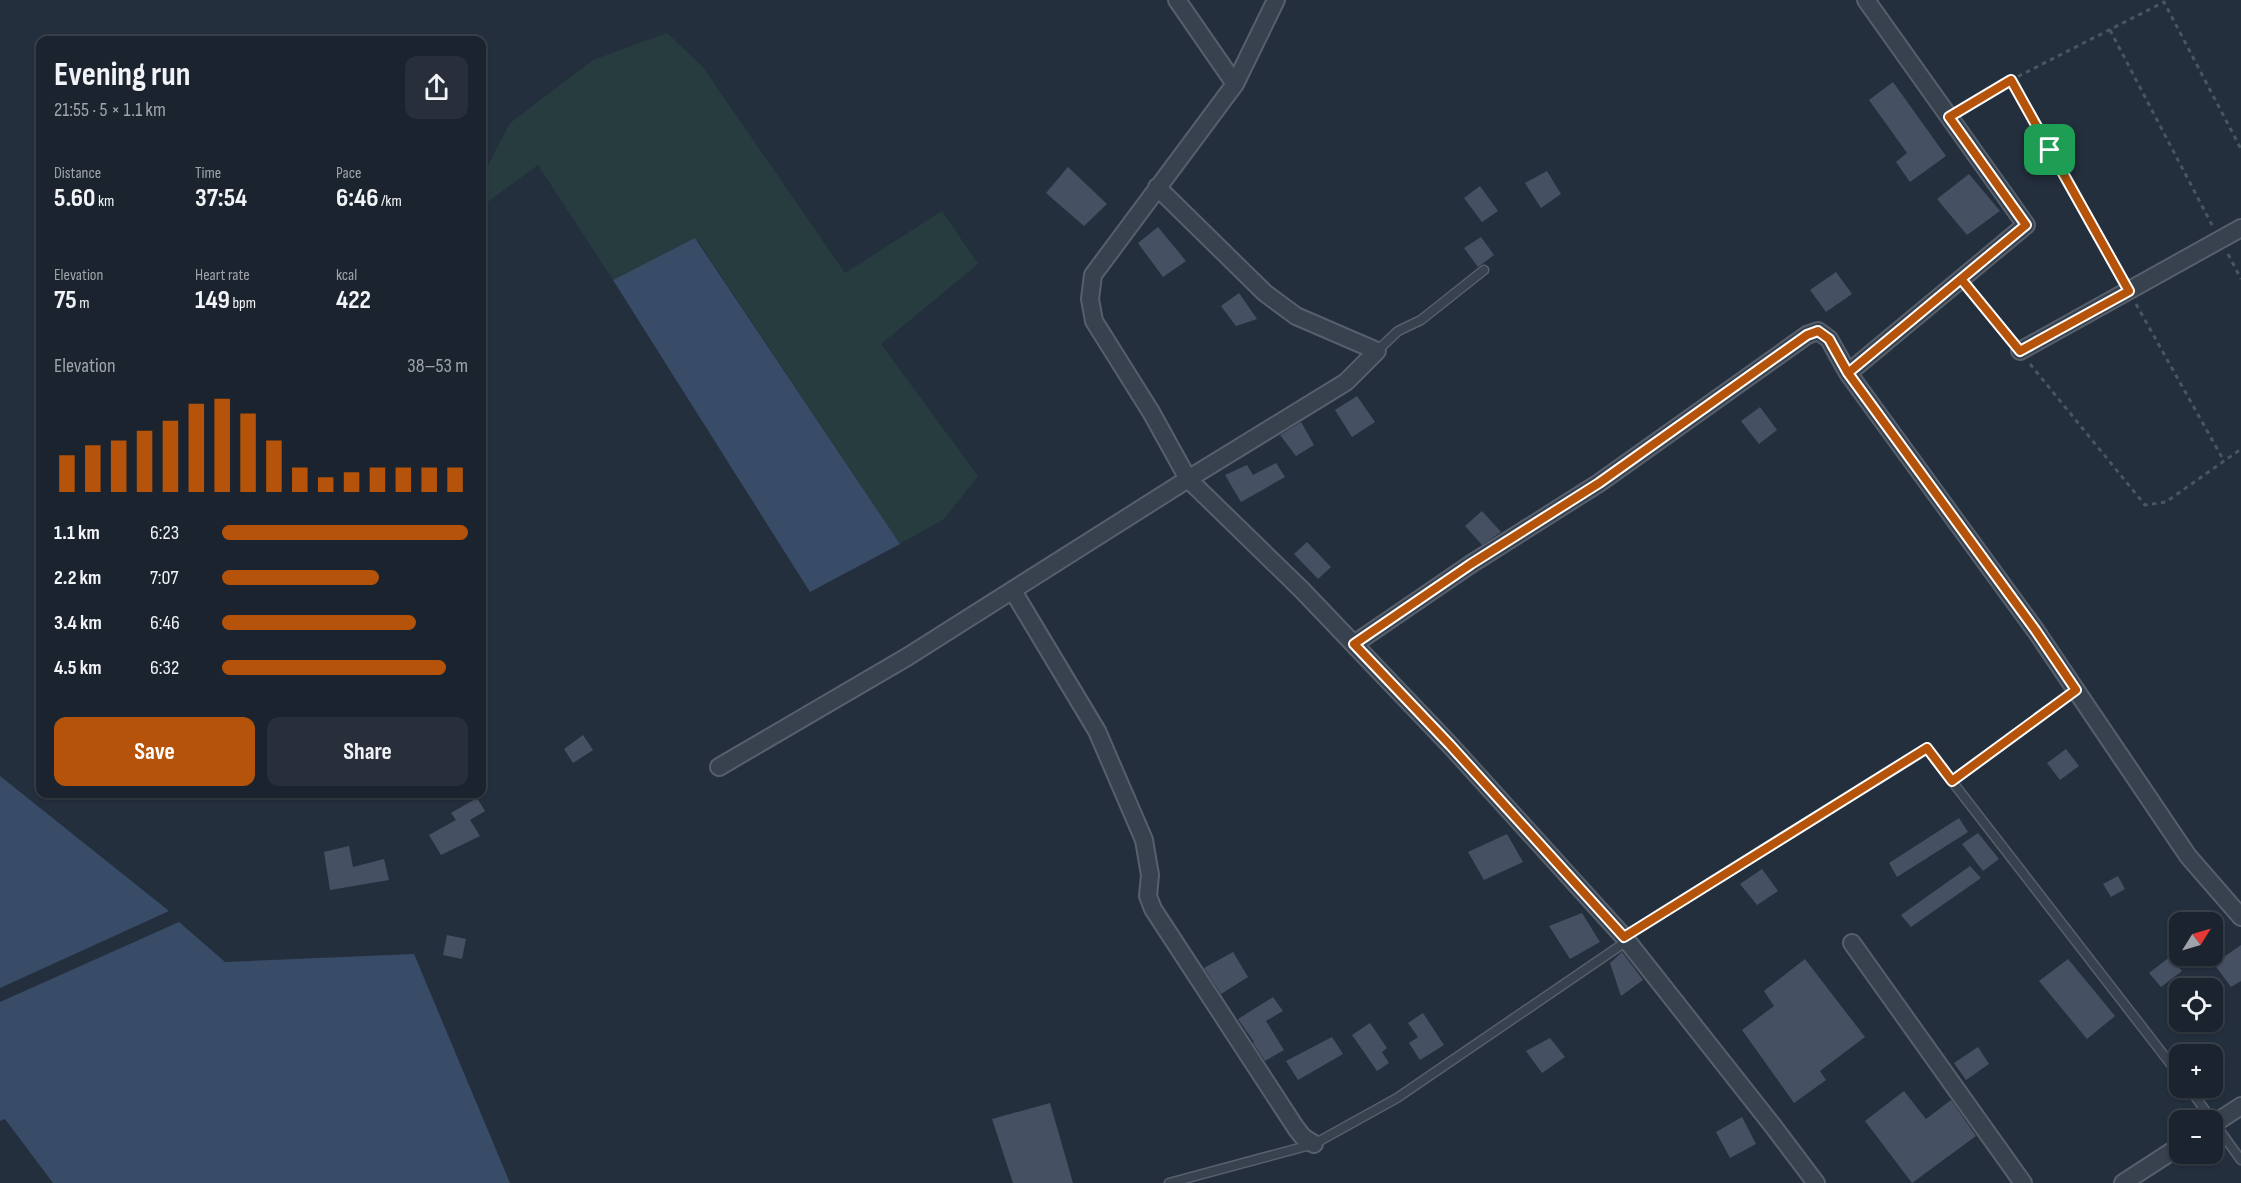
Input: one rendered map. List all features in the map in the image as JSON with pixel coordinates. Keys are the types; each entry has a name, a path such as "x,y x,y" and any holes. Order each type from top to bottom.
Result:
{"street":[{"path":"1177,0 1235,84"},
{"path":"1276,0 1235,84 1093,275 1090,299 1094,321 1151,412 1188,479 1354,644 1450,745 1626,939 1816,1183"},
{"path":"1848,373 2026,225 1866,0"},
{"path":"719,767 907,657 1346,382 1377,351 1296,316 1265,293 1157,187"},
{"path":"2020,351 2241,228"},
{"path":"1354,644 1471,564 1599,483 1807,335 1818,331 1829,339 1848,373 2036,631 2188,856 2241,917"},
{"path":"1013,591 1101,742 1144,840 1150,875 1148,896 1154,909 1296,1128 1303,1137 1314,1144"},
{"path":"1852,943 2023,1183"},
{"path":"2223,1118 2241,1106"},
{"path":"2123,1183 2169,1153"}],"lane":[{"path":"1377,351 1398,331 1421,320 1484,270"},
{"path":"1169,1183 1314,1144 1397,1098 1626,939 1927,748 2169,1062"},
{"path":"2223,1136 2241,1160"}],"path":[{"path":"1949,117 2011,80 2164,2 2241,149"},
{"path":"2110,30 2241,279"},
{"path":"2011,80 2224,461"},
{"path":"1961,279 2145,505 2166,502 2241,449"},
{"path":"1952,781 2076,690"}],"green space":[{"path":"667,33 702,66 845,273 942,211 978,264 881,344 978,476 944,519 900,544 696,238 613,280 538,165 486,203 486,169 510,123 593,60"}],"water":[{"path":"695,238 900,544 810,592 613,280"},
{"path":"0,776 169,911 0,988"},
{"path":"179,922 225,962 414,954 510,1183 53,1183 5,1119 0,1121 0,1002"}],"building":[{"path":"1893,82 1946,156 1910,182 1896,162 1907,153 1869,100"},
{"path":"1068,167 1107,204 1084,226 1046,193"},
{"path":"1547,171 1561,194 1541,208 1525,183"},
{"path":"1969,174 2000,211 1967,235 1937,199"},
{"path":"1480,186 1498,211 1482,222 1464,198"},
{"path":"1158,227 1186,261 1163,277 1138,243"},
{"path":"1481,237 1494,255 1478,267 1464,248"},
{"path":"1836,272 1852,294 1826,312 1810,290"},
{"path":"1239,293 1257,319 1236,326 1221,306"},
{"path":"1357,396 1375,422 1352,437 1335,410"},
{"path":"1760,407 1777,430 1759,444 1741,421"},
{"path":"1301,422 1314,445 1296,456 1280,435"},
{"path":"1276,463 1285,477 1241,502 1225,475 1247,465 1253,475"},
{"path":"1482,511 1501,532 1482,545 1465,526"},
{"path":"1307,542 1331,567 1318,579 1294,554"},
{"path":"583,735 593,750 573,763 564,749"},
{"path":"2066,749 2079,766 2060,780 2047,763"},
{"path":"477,798 485,811 470,820 480,836 441,855 429,835 456,820 451,813"},
{"path":"1959,818 1968,832 1897,877 1889,863"},
{"path":"1978,833 1999,859 1983,871 1962,844"},
{"path":"1507,834 1523,862 1484,880 1468,852"},
{"path":"349,846 353,867 384,859 389,880 330,890 324,852"},
{"path":"1970,866 1981,878 1911,927 1901,915"},
{"path":"1762,869 1778,891 1757,905 1740,884"},
{"path":"2118,876 2125,889 2111,897 2103,884"},
{"path":"1582,913 1600,942 1570,959 1549,926"},
{"path":"447,935 466,939 462,959 443,955"},
{"path":"2241,945 2241,981 2231,987 2215,966 2223,966 2223,958"},
{"path":"1233,952 1248,977 1221,994 1204,968"},
{"path":"1622,952 1643,980 1621,996 1610,963"},
{"path":"2169,958 2169,966 2178,966 2182,971 2173,978 2169,978 2169,981 2161,987 2149,973"},
{"path":"1805,959 1865,1037 1820,1071 1826,1080 1794,1103 1742,1030 1774,1006 1764,991"},
{"path":"2068,959 2115,1016 2087,1039 2039,981"},
{"path":"1273,997 1283,1011 1266,1021 1284,1050 1265,1061 1238,1019"},
{"path":"1423,1013 1444,1045 1420,1060 1409,1043 1418,1037 1408,1023"},
{"path":"1370,1023 1387,1048 1382,1052 1389,1063 1377,1071 1352,1035"},
{"path":"1332,1037 1343,1054 1298,1080 1286,1061"},
{"path":"1550,1038 1565,1057 1542,1073 1526,1051"},
{"path":"1978,1047 1989,1064 1966,1080 1954,1063"},
{"path":"1904,1091 1926,1119 1951,1100 1976,1136 1912,1183 1865,1121"},
{"path":"1050,1103 1073,1183 1013,1183 992,1119"},
{"path":"1742,1117 1756,1144 1730,1158 1716,1132"}],"route":[{"path":"2050,150 2011,80 1949,117 2026,225 1997,249 1848,373 1829,339 1818,331 1807,335 1599,483 1471,564 1354,644 1450,745 1624,937 1927,748 1952,781 2076,690 2036,631 1848,373 1961,279 2020,351 2129,291 2050,150"}]}
